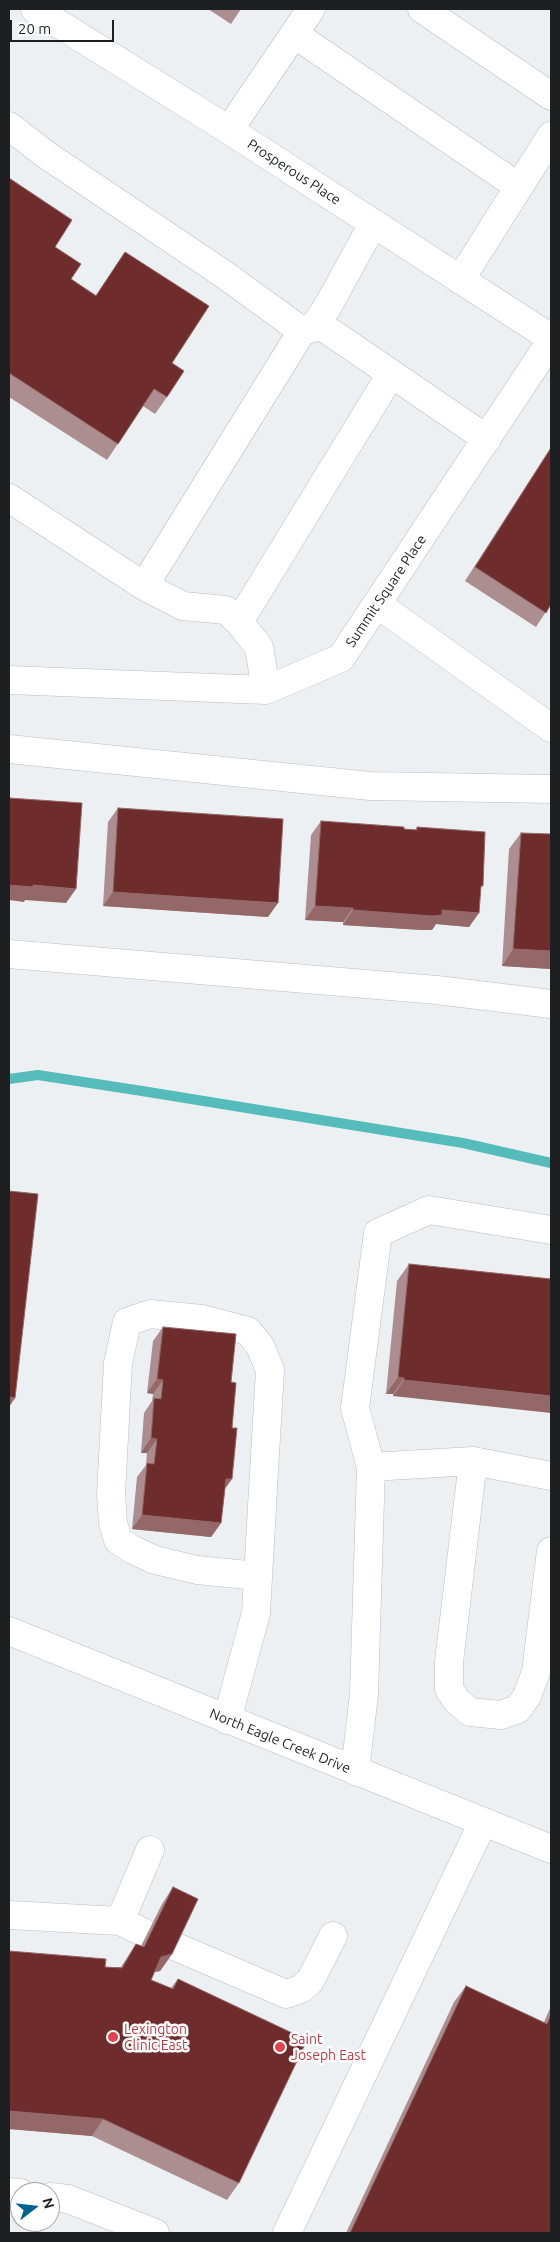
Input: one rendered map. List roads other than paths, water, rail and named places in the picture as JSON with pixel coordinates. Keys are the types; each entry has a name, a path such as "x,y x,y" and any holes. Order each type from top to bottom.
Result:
{"street":[{"path":"229,130 311,9"},
{"path":"422,9 551,96"},
{"name":"Prosperous Place","path":"45,11 551,340"},
{"path":"294,34 519,187"},
{"path":"9,126 45,154 224,275 391,374 487,439"},
{"path":"460,280 551,136"},
{"path":"144,586 373,224"},
{"name":"Summit Square Place","path":"9,680 266,690 341,658 551,340"},
{"path":"239,622 391,374"},
{"path":"9,498 144,586 183,606 226,610 239,622 259,648 266,690"},
{"path":"377,604 549,721"},
{"path":"9,749 370,786 551,789"},
{"path":"9,954 436,990 551,1004"},
{"path":"355,1771 364,1694 371,1467 354,1408 378,1233 429,1210 551,1230"},
{"path":"228,1720 256,1613 270,1370 260,1346 248,1331 202,1319 150,1314 127,1322 118,1364 111,1494 113,1523 118,1540 133,1550 155,1560 197,1570 258,1576"},
{"path":"371,1467 473,1462 551,1476"},
{"path":"473,1462 449,1662 449,1689 457,1701 470,1712 501,1715 518,1709 527,1696 536,1672 551,1551"},
{"name":"North Eagle Creek Drive","path":"9,1631 551,1849"},
{"path":"287,2233 483,1822"},
{"path":"120,1922 150,1850"},
{"path":"9,1915 120,1922 148,1934"},
{"path":"172,1945 286,1994 301,1988 310,1981 333,1936"},
{"path":"60,2199 155,2233"}],"waterway":[{"path":"9,1079 38,1075 142,1091 463,1143 551,1163"}],"place":[{"name":"Lexington Clinic East","path":"113,2037"},
{"name":"Saint Joseph East","path":"280,2047"}]}
